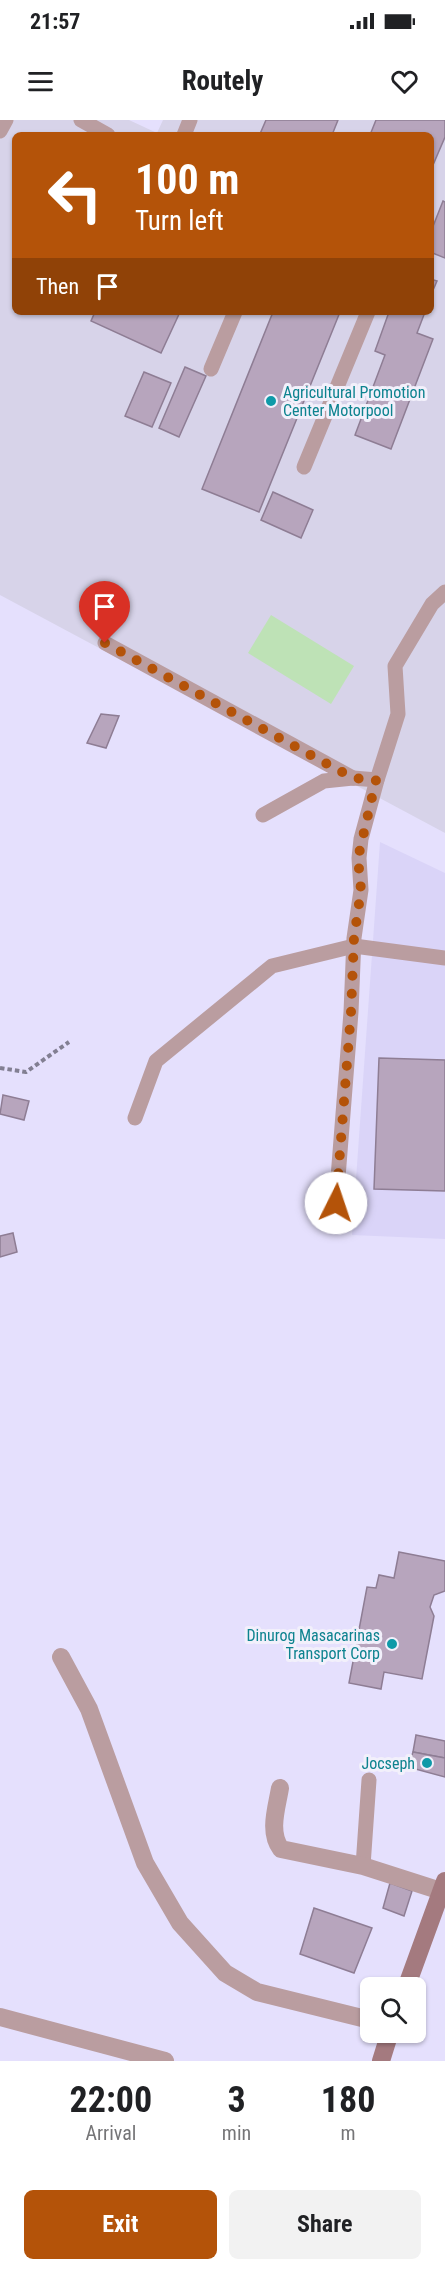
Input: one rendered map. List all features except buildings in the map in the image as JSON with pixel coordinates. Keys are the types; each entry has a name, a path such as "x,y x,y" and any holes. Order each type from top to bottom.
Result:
{"main road":[{"path":"410,1977 443,1886"},
{"path":"381,2061 387,2043"}],"street":[{"path":"61,1657 89,1709 145,1863 180,1923 225,1973 257,1992 360,2018"},
{"path":"280,1788 274,1832 280,1849 443,1886"},
{"path":"0,2017 165,2061"}],"lane":[{"path":"0,131 6,120"},
{"path":"81,120 103,132"},
{"path":"211,369 234,315"},
{"path":"304,467 367,315"},
{"path":"336,1203 354,946 361,890 358,858 376,780 398,714 395,666 432,604 445,592"},
{"path":"105,643 353,778"},
{"path":"262,815 324,781 353,778 376,780"},
{"path":"135,1118 156,1060 272,966 354,946 445,958"},
{"path":"363,1866 369,1780"}],"path":[{"path":"0,1068 26,1072 69,1042"}],"shaded area":[{"path":"0,120 129,120 155,132 12,132 12,315 434,315 434,132 157,132 163,120 445,120 445,833 0,595"},
{"path":"380,842 445,873 445,1239 352,1235"}],"green space":[{"path":"271,615 354,666 331,704 248,653"}],"place":[{"name":"Agricultural Promotion Center Motorpool","path":"271,401"},
{"name":"Dinurog Masacarinas Transport Corp","path":"392,1644"},
{"name":"Jocseph","path":"427,1763"}],"route":[{"path":"105,643 353,778 376,780 358,858 361,890 354,938 351,1012 336,1203"}]}
